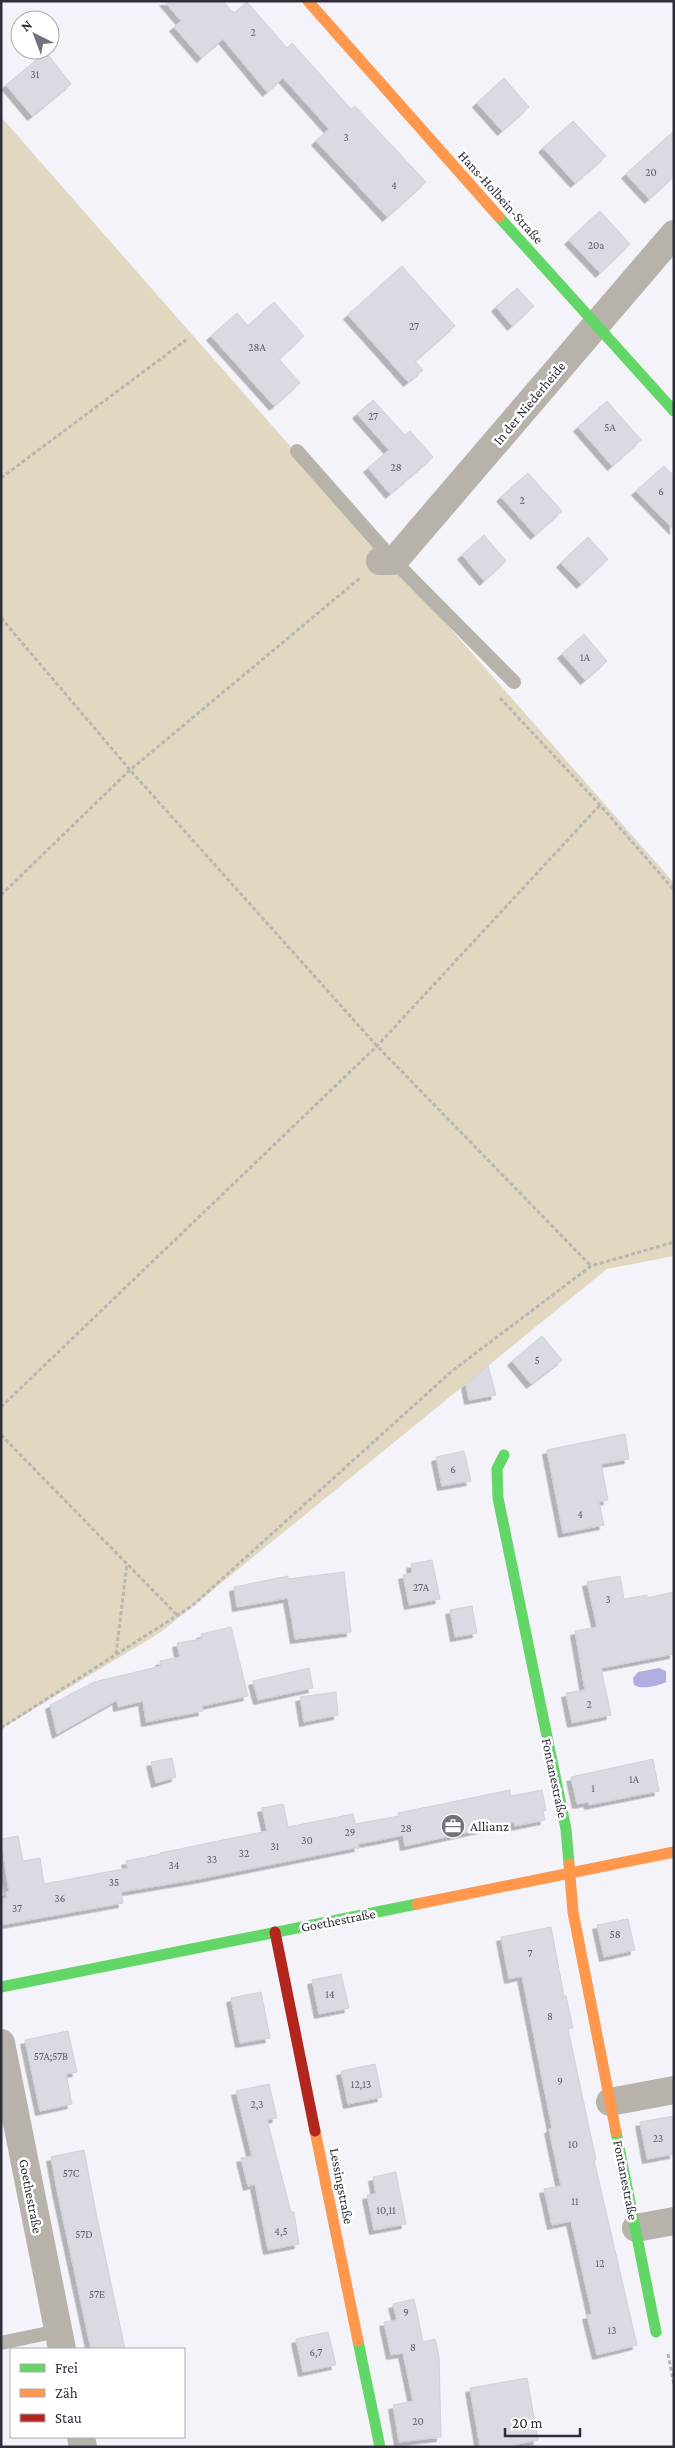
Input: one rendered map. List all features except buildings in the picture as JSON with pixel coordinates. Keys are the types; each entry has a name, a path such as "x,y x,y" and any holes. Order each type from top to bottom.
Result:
{"street":[{"name":"Hans-Holbein-Straße","path":"308,1 594,325 674,411"},
{"name":"In der Niederheide","path":"387,561 674,234"},
{"name":"Fontanestraße","path":"504,1455 497,1469 498,1498 566,1829 569,1849 568,1873 572,1912 656,2332"},
{"name":"Goethestraße","path":"1,1987 674,1852"},
{"name":"Lessingstraße","path":"275,1932 380,2447"},
{"name":"Goethestraße","path":"1,2043 60,2340"},
{"path":"610,2102 674,2090"},
{"name":"Fontanestraße","path":"636,2228 674,2221"}],"lane":[{"path":"297,451 387,561 514,682"},
{"path":"1,2344 60,2340"}],"path":[{"path":"1,478 186,340"},
{"path":"1,895 130,770 387,561"},
{"path":"1,618 130,770 377,1046 591,1266"},
{"path":"514,682 499,697 600,805 674,890"},
{"path":"1,1407 377,1046 600,805"},
{"path":"1,1728 192,1606 452,1371 591,1266 674,1242"},
{"path":"1,1435 177,1615"},
{"path":"116,1654 127,1564"}],"shaded area":[{"path":"1,117 674,883 674,1256 607,1269 161,1632 1,1729"}],"water":[{"path":"659,1668 666,1671 666,1682 646,1687 634,1685 633,1678 638,1672"}],"traffic: fast":[{"path":"499,217 674,411"},
{"path":"504,1455 497,1469 498,1498 566,1829 569,1864"},
{"path":"1,1987 417,1904"},
{"path":"616,2132 656,2332"},
{"path":"358,2341 380,2447"}],"traffic: slow":[{"path":"308,1 499,217"},
{"path":"417,1904 674,1852"},
{"path":"569,1864 573,1912 616,2132"},
{"path":"315,2131 358,2341"}],"traffic: jam":[{"path":"275,1932 315,2131"}],"place":[{"name":"Allianz","path":"453,1826"}]}
